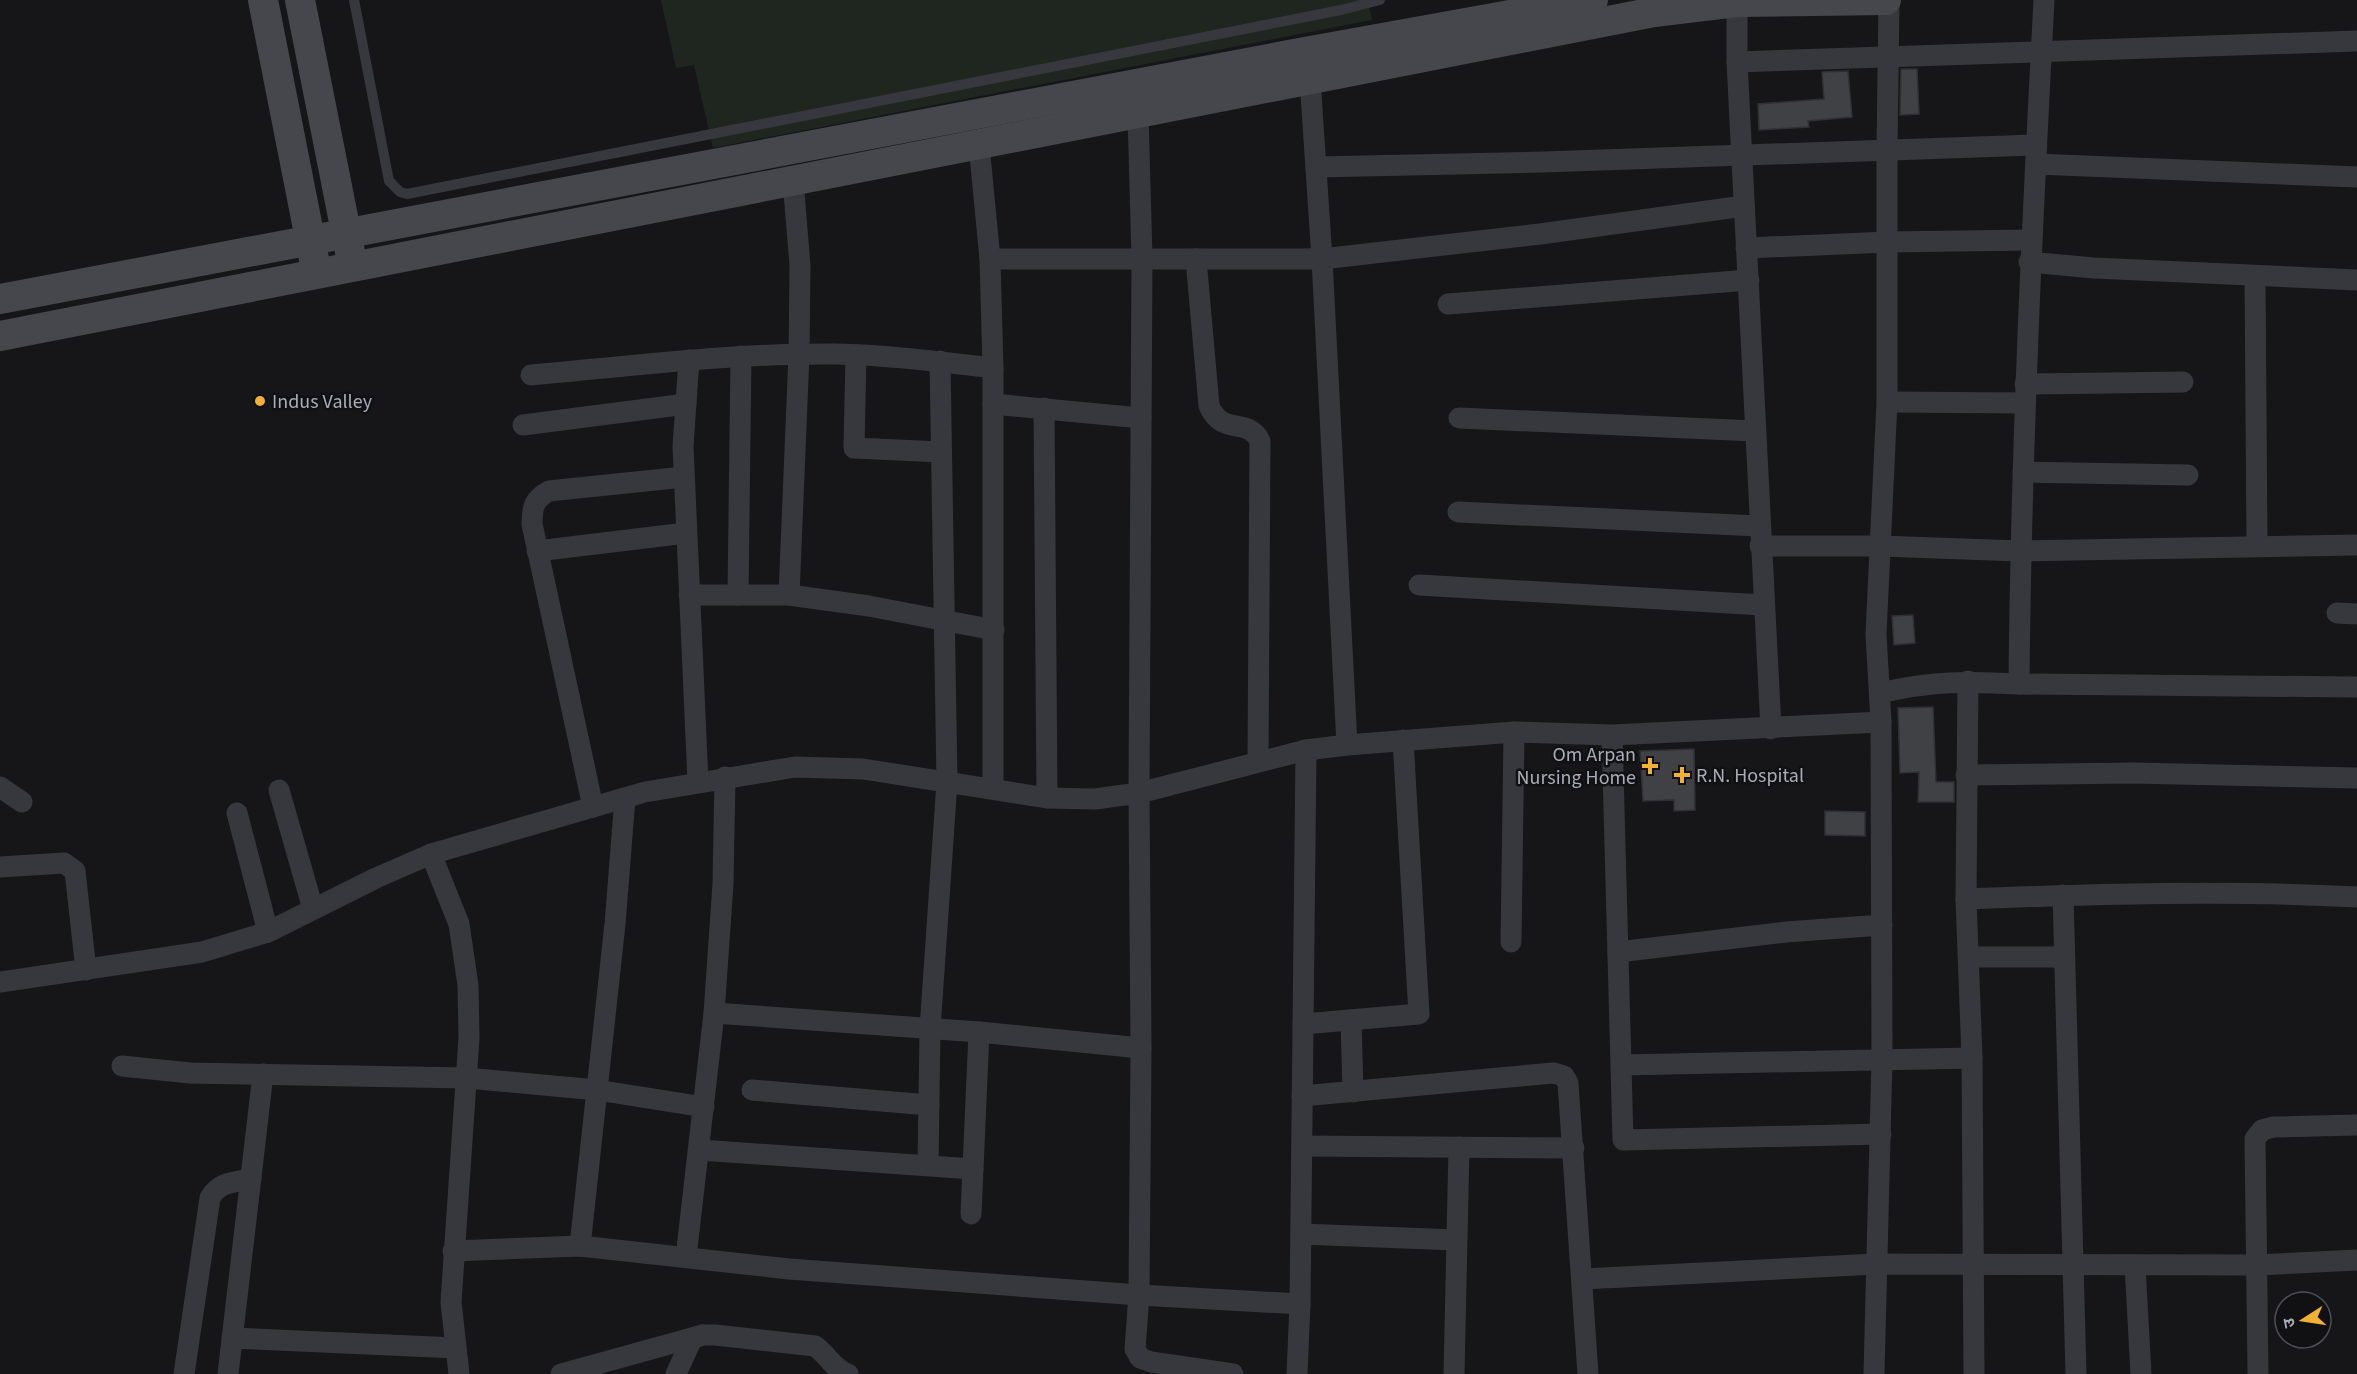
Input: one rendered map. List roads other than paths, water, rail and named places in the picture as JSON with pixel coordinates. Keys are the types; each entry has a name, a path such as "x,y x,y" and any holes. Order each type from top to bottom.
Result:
{"street":[{"path":"262,0 317,274"},
{"path":"300,0 353,267"},
{"path":"0,299 1593,0"},
{"path":"0,336 1654,12 1737,1 1888,0 1887,402 1876,634 1881,722 1882,1059 1874,1374"},
{"path":"2019,684 2020,551 2029,262 2044,0"},
{"path":"1737,1 1741,154 1771,729"},
{"path":"1737,62 1889,55 2357,41"},
{"path":"1310,79 1322,259 1347,745"},
{"path":"1138,114 1142,258 1139,793 1141,1048 1138,1295 1135,1349 1140,1358 1151,1362 1233,1374"},
{"path":"979,145 990,259 993,368 993,789"},
{"path":"1316,167 1544,162 1887,149 2036,154 2357,177"},
{"path":"789,596 799,354 800,265 793,181"},
{"path":"990,259 1322,259 1529,236 1744,206"},
{"path":"1746,248 1888,242 2031,240"},
{"path":"1196,259 1209,406 1214,418 1224,424 1247,428 1256,433 1260,441 1258,761"},
{"path":"2029,262 2357,280"},
{"path":"2255,276 2257,545"},
{"path":"1448,304 1749,280"},
{"path":"531,375 689,360 799,354 856,355 993,368"},
{"path":"856,355 854,448 941,452"},
{"path":"738,595 741,356"},
{"path":"689,360 683,446 698,782"},
{"path":"928,1165 930,1029 947,782 940,362"},
{"path":"1887,402 2183,382"},
{"path":"523,425 686,404"},
{"path":"993,404 1141,418"},
{"path":"1044,408 1047,798"},
{"path":"1459,418 1755,431"},
{"path":"2023,472 2188,474"},
{"path":"593,807 537,551 532,510 537,497 549,491 684,477"},
{"path":"1458,512 1880,546 2020,551 2357,545"},
{"path":"537,551 686,532"},
{"path":"1419,585 1763,605"},
{"path":"689,595 789,596 868,606 994,630"},
{"path":"1880,693 1917,684 1968,681 2019,684 2357,687"},
{"path":"1968,681 1966,899 1972,1058 1974,1374"},
{"path":"0,982 202,952 268,932 376,878 431,854 625,798 724,777 795,767 863,769 1047,798 1095,799 1139,793 1306,750 1347,745 1514,732 1612,735 1881,722"},
{"path":"1511,942 1514,732"},
{"path":"1612,735 1623,1140 1881,1134"},
{"path":"1303,1024 1419,1014 1403,740"},
{"path":"1297,1374 1300,1304 1306,750"},
{"path":"1966,775 2144,773 2357,778"},
{"path":"686,1257 714,1013 723,884 724,777"},
{"path":"0,787 22,802"},
{"path":"279,790 313,909"},
{"path":"580,1246 615,924 625,798"},
{"path":"237,813 268,932"},
{"path":"431,854 459,924 467,975 470,1038 451,1302 459,1374"},
{"path":"0,867 64,863 75,872 86,970"},
{"path":"1966,899 2062,895 2294,894 2357,897"},
{"path":"2062,895 2076,1374"},
{"path":"1618,952 1786,932 1882,924"},
{"path":"1969,957 2063,957"},
{"path":"714,1013 979,1032 1141,1048"},
{"path":"1351,1020 1353,1092"},
{"path":"971,1214 979,1032"},
{"path":"1622,1065 1972,1058"},
{"path":"122,1066 190,1073 467,1078 597,1090 704,1107"},
{"path":"1302,1096 1554,1073 1564,1076 1568,1083 1574,1148 1588,1374"},
{"path":"228,1374 263,1074"},
{"path":"752,1090 929,1105"},
{"path":"2258,1374 2255,1139 2262,1130 2273,1127 2357,1125"},
{"path":"1302,1146 1574,1148"},
{"path":"1454,1374 1459,1147"},
{"path":"700,1150 973,1168"},
{"path":"184,1374 210,1198 215,1189 225,1184 251,1179"},
{"path":"1301,1234 1456,1240"},
{"path":"453,1251 580,1246 789,1269 1138,1295 1300,1304"},
{"path":"1583,1279 1876,1264 2257,1265 2357,1260"},
{"path":"2135,1265 2140,1374"},
{"path":"561,1374 702,1335 815,1346 827,1354 835,1367 848,1374"},
{"path":"676,1374 692,1339 702,1335"},
{"path":"232,1338 456,1348"}],"lane":[{"path":"354,0 389,181 400,192 407,194 646,149 888,98 1341,10 1380,0"}],"place":[{"name":"Indus Valley","path":"260,401"},
{"name":"Om Arpan Nursing Home","path":"1650,766"},
{"name":"R.N. Hospital","path":"1682,775"}]}
